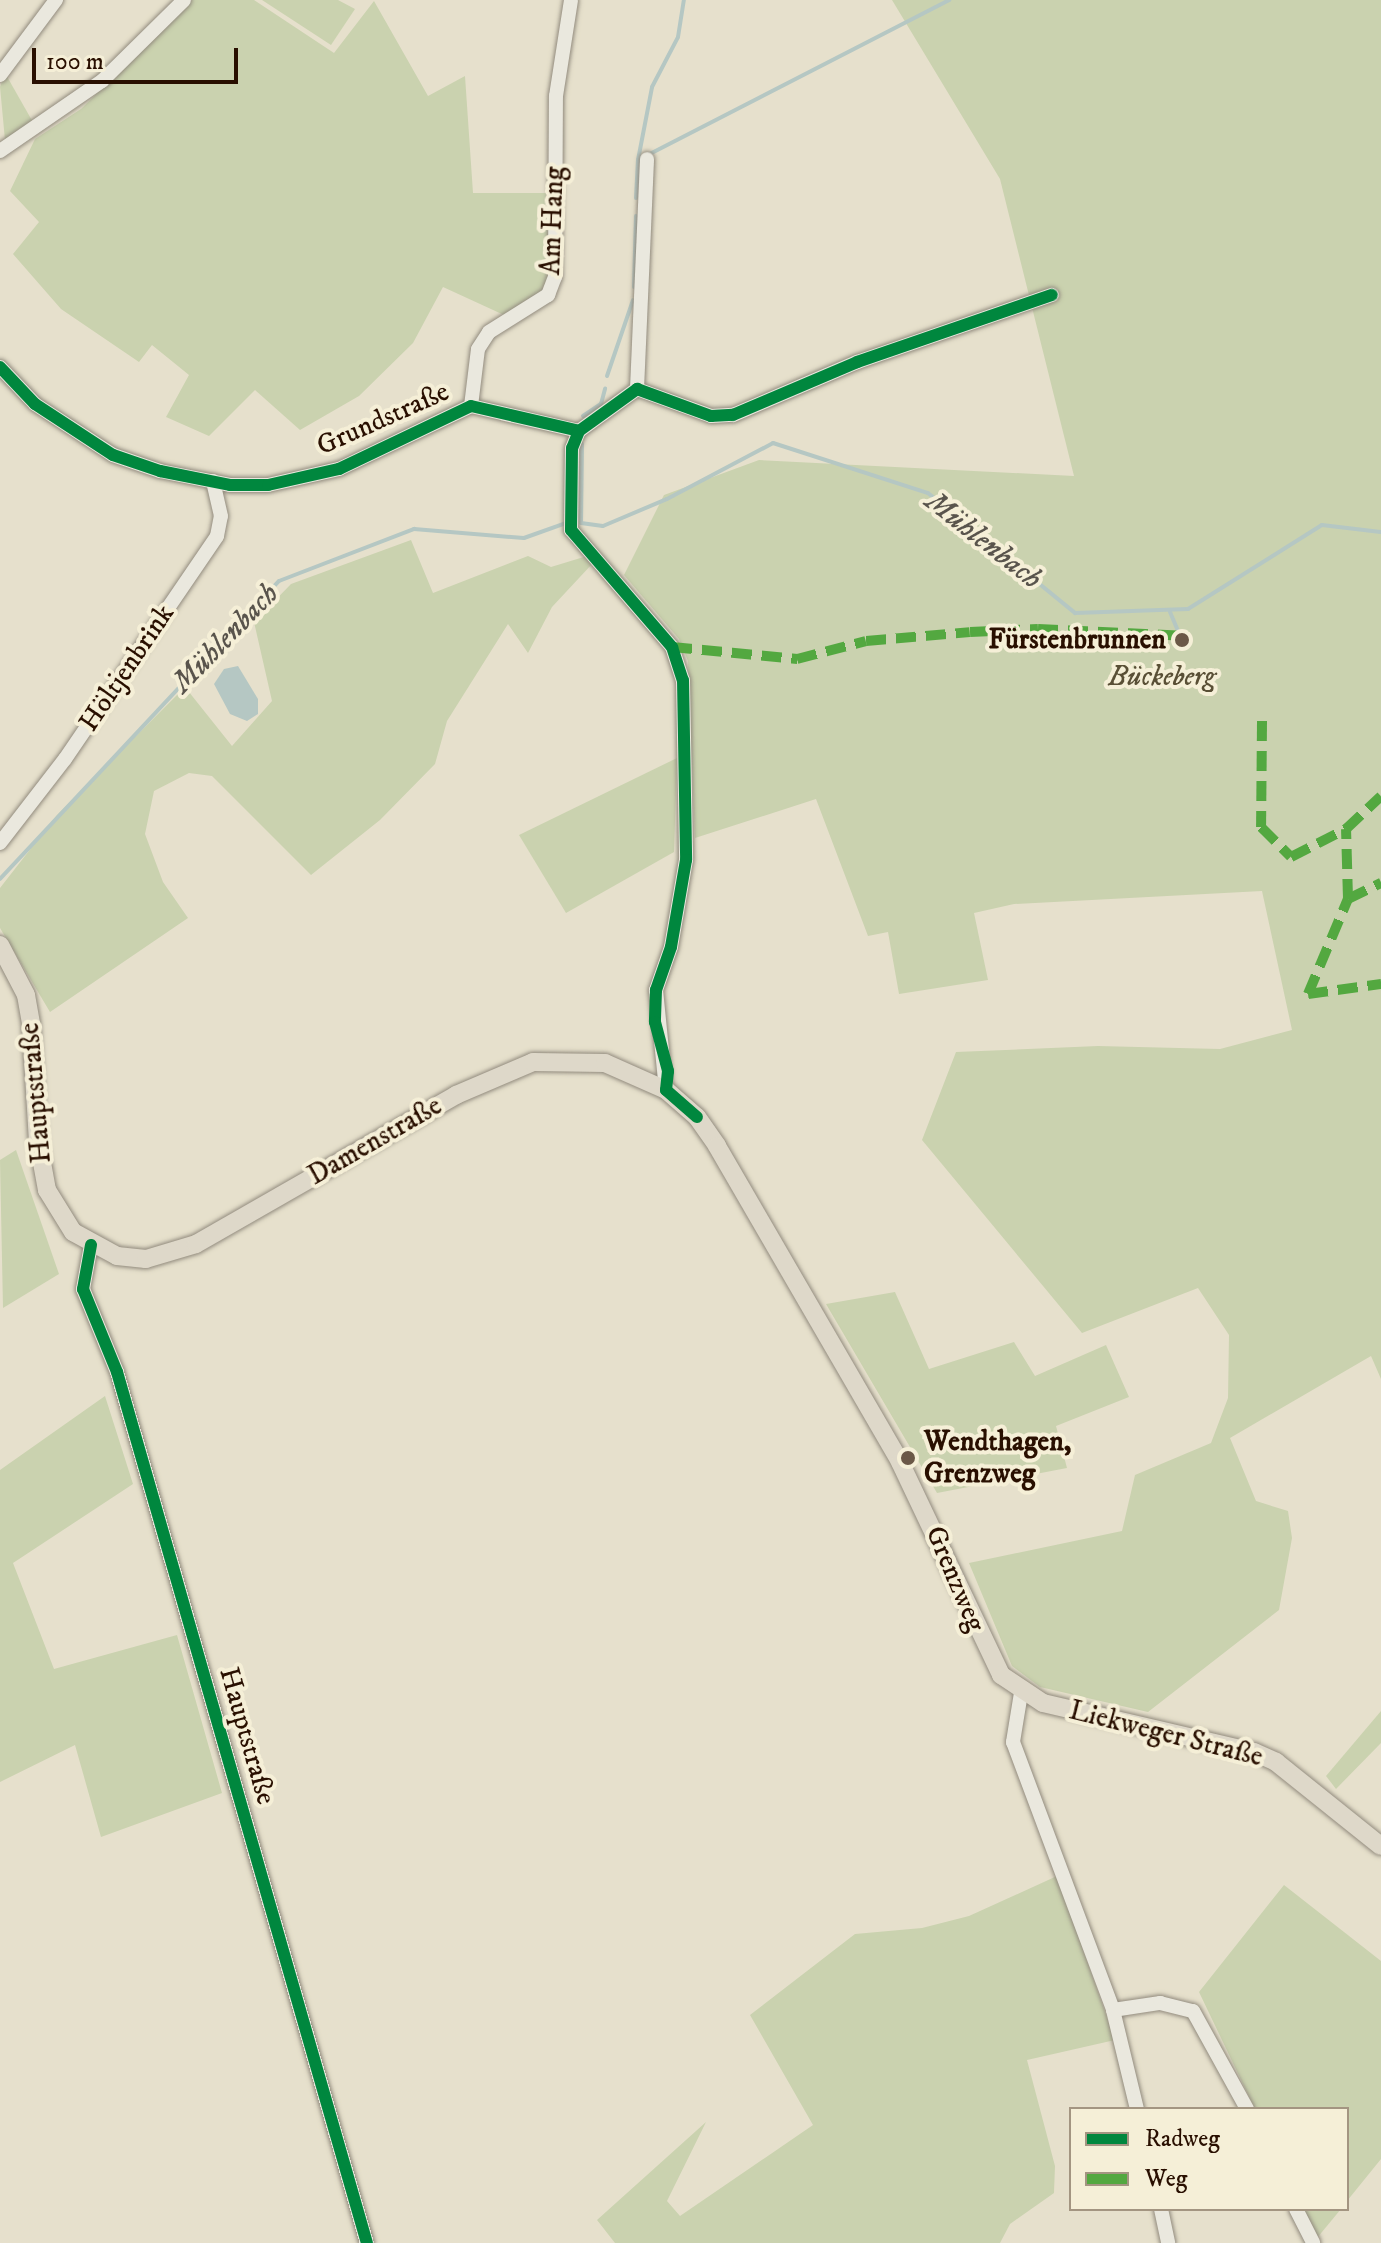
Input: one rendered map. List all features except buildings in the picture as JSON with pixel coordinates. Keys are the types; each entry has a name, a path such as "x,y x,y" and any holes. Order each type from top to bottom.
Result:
{"main road":[{"name":"Hauptstraße","path":"0,945 26,995 31,1024 38,1141 47,1190 57,1213 91,1245"},
{"name":"Damenstraße","path":"91,1245 146,1259 173,1254 470,1087 533,1062 605,1063 666,1090"},
{"name":"Grenzweg","path":"666,1090 697,1117 717,1146 914,1489 986,1654 1021,1693"},
{"name":"Liekweger Straße","path":"1021,1693 1065,1709 1254,1752 1287,1770 1381,1846"}],"street":[{"path":"0,75 56,0"},
{"path":"0,151 102,81 184,0"},
{"name":"Am Hang","path":"471,406 478,349 489,332 548,295 555,277 556,96 571,0"},
{"path":"637,389 647,159"},
{"path":"637,389 711,416 733,415 857,362 1052,295"},
{"name":"Grundstraße","path":"0,367 35,404 113,455 160,471 213,481 268,485 310,478 471,406 579,431"},
{"path":"637,389 579,431 572,448 569,520 581,544 672,647 683,680 686,860 671,947 656,990 666,1090"},
{"name":"Höltjenbrink","path":"0,843 65,759 217,536 221,516 213,481"},
{"name":"Hauptstraße","path":"91,1245 83,1289 122,1386 367,2243"},
{"path":"1021,1693 1012,1724 1013,1742 1113,2010 1137,2107"},
{"path":"1113,2010 1160,2003 1193,2011 1246,2107"},
{"path":"1161,2211 1168,2243"},
{"path":"1297,2211 1313,2243"}],"green space":[{"path":"192,0 254,0 334,53 374,1 428,96 465,76 473,193 550,193 550,276 543,294 504,315 443,287 413,343 359,396 300,430 255,390 209,436 166,417 189,375 152,345 139,362 61,309 13,254 39,222 10,191 35,139 81,109"},
{"path":"262,0 338,0 355,9 331,45"},
{"name":"Bückeberg","path":"892,0 1381,0 1381,1379 1371,1356 1230,1438 1256,1501 1288,1511 1292,1538 1279,1610 1148,1712 1040,1687 1012,1666 969,1563 1122,1531 1135,1475 1211,1443 1228,1398 1229,1335 1198,1288 1082,1333 922,1140 956,1052 1098,1046 1220,1049 1292,1030 1262,891 1014,904 974,913 988,980 899,994 888,932 868,936 816,799 695,838 688,661 679,639 624,575 664,495 759,460 1074,476 1000,179"},
{"path":"5,73 34,124 5,140 0,87"},
{"path":"411,540 433,593 528,556 551,567 587,556 593,563 552,607 528,653 508,624 447,721 435,764 380,820 311,875 212,776 189,773 154,791 145,834 163,882 188,918 50,1012 0,928 0,888 57,815 185,687 232,746 272,701 254,622 291,584"},
{"path":"677,758 674,852 566,913 519,835"},
{"path":"16,1150 59,1274 3,1308 0,1160"},
{"path":"895,1292 929,1369 1014,1342 1035,1376 1106,1345 1129,1397 1056,1426 1067,1468 937,1493 826,1304"},
{"path":"105,1396 133,1484 13,1563 54,1669 177,1635 222,1793 101,1837 75,1745 0,1782 0,1470"},
{"path":"1381,1711 1381,1743 1336,1789 1326,1776"},
{"path":"1057,1876 1115,2040 1027,2060 1055,2166 1054,2193 1010,2224 1000,2243 615,2243 597,2220 706,2122 667,2201 680,2216 813,2125 750,2015 855,1934 922,1928 969,1916"},
{"path":"1284,1885 1381,1961 1381,2159 1349,2199 1349,2107 1254,2107 1199,1992"},
{"path":"1304,2211 1339,2211 1317,2238"}],"shaded area":[{"path":"238,666 258,699 258,714 247,721 230,714 214,684 224,669"}],"waterway":[{"path":"638,160 652,87 678,37 684,0"},
{"path":"636,198 638,160 949,0"},
{"path":"634,287 636,216"},
{"path":"607,376 633,300"},
{"path":"583,416 601,404 605,389"},
{"name":"Mühlenbach","path":"582,444 581,523 603,526 667,499 773,443 928,493 1075,613 1188,609 1322,525 1381,532"},
{"name":"Mühlenbach","path":"0,879 279,581 414,529 524,538 566,523"},
{"path":"1170,612 1182,640"}],"marked path":[{"path":"672,647 797,659 866,641 970,632 1038,629 1189,636"},
{"path":"1262,721 1261,827 1291,857 1346,829"},
{"path":"1308,994 1348,899 1346,829 1381,796"},
{"path":"1348,899 1381,883"},
{"path":"1308,994 1381,984"}],"cycle path":[{"path":"0,367 35,404 113,455 160,471 230,485 268,485 339,469 471,406 579,431 637,389 711,416 733,415 857,362 1052,295"},
{"path":"579,431 572,448 571,530 672,647 683,680 686,860 671,947 656,990 655,1022 668,1071 666,1090 697,1117"},
{"path":"91,1245 83,1289 117,1372 367,2243"}],"place":[{"name":"Fürstenbrunnen","path":"1182,640"},
{"name":"Wendthagen, Grenzweg","path":"908,1458"}]}
